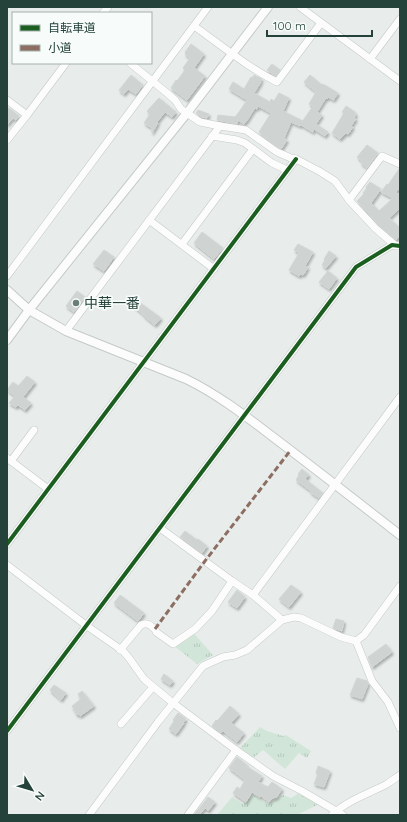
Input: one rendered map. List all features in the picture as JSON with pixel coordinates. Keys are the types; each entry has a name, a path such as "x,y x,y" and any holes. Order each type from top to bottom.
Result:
{"street":[{"path":"7,276 208,7"},
{"path":"7,340 29,310 187,113 268,7"},
{"path":"300,7 400,82"},
{"path":"370,59 400,19"},
{"path":"194,26 232,54 277,82 321,23"},
{"path":"7,140 28,115 65,64"},
{"path":"131,64 167,92 181,109 200,122 246,130 277,152 296,159 319,171 335,182 349,200 375,228 398,246"},
{"path":"7,100 28,115"},
{"path":"66,331 220,126"},
{"path":"212,136 237,140 245,143 272,163 287,170"},
{"path":"182,244 253,149"},
{"path":"349,200 382,156 400,164"},
{"path":"7,544 296,159"},
{"path":"149,220 214,269"},
{"path":"7,732 356,267 392,245 398,246"},
{"path":"7,290 29,310 66,331 179,376 216,395 400,534"},
{"path":"253,595 400,397"},
{"path":"34,430 9,459 48,489"},
{"path":"160,528 253,595 282,620"},
{"path":"7,565 120,650 129,658 144,679 153,687 236,750 272,776 308,794 334,813 343,815"},
{"path":"120,650 144,623 155,629 156,632 173,644 195,628 212,611 232,581"},
{"path":"356,641 364,635 400,586"},
{"path":"89,815 158,722 203,666 223,657 235,655 247,650 282,620 294,617 301,618 341,637 356,641"},
{"path":"356,641 372,681 388,702 400,728"},
{"path":"121,724 153,687"},
{"path":"188,815 236,750"},
{"path":"334,813 359,797 388,783 400,775"}],"green space":[{"path":"191,630 213,655 197,664 174,646"},
{"path":"260,727 283,736 286,735 311,751 307,758 299,753 285,769 263,750 253,758 240,748"},
{"path":"299,793 319,804 297,815 217,815 232,797 243,804 253,795 269,804 283,795 291,798"}],"building":[{"path":"191,44 204,54 194,68 205,76 187,100 171,88 185,70 183,68 190,58 185,54 185,52"},
{"path":"272,64 280,70 276,76 267,70"},
{"path":"131,75 143,85 136,94 128,89 124,94 119,90"},
{"path":"254,75 262,79 254,93 270,102 271,99 274,101 279,93 289,98 283,111 303,121 313,106 309,104 316,92 304,82 310,75 322,85 323,84 338,93 334,100 328,97 327,99 326,98 317,112 322,115 316,124 328,132 325,136 314,129 313,132 301,125 300,126 291,122 284,138 287,140 282,148 279,148 259,132 271,113 258,106 244,124 238,120 237,124 217,120 218,115 235,117 247,100 229,89 233,82 244,89 251,77 252,78"},
{"path":"159,98 176,112 172,117 165,112 157,122 158,123 152,133 152,128 144,123 150,114 147,111"},
{"path":"346,106 355,112 356,114 354,118 356,119 348,134 346,133 340,139 332,133 344,113 342,112"},
{"path":"9,108 19,116 16,120 13,118 7,125 7,110"},
{"path":"198,110 209,114 207,118 196,113"},
{"path":"367,145 378,153 367,168 357,157"},
{"path":"399,169 400,187 396,192 398,194 400,192 400,208 389,218 400,228 400,235 396,240 382,228 357,201 364,194 363,193 367,188 366,187 370,182 381,189 371,203 379,211 393,198 381,192"},
{"path":"202,232 223,248 214,259 194,243"},
{"path":"298,244 313,252 305,266 308,267 304,274 299,276 289,270 299,253 294,250"},
{"path":"104,250 114,257 104,271 93,264"},
{"path":"329,251 336,256 326,268 322,265"},
{"path":"328,271 337,278 329,289 319,282"},
{"name":"中華一番","path":"77,291 85,297 74,312 66,306"},
{"path":"135,299 161,318 155,325 131,304"},
{"path":"27,376 35,382 23,397 31,403 25,410 18,405 16,407 9,403 15,396 7,390 13,382 18,386"},
{"path":"302,469 309,475 305,479 323,493 319,498 296,480"},
{"path":"185,531 207,546 202,553 180,537"},
{"path":"291,585 301,592 289,607 279,599"},
{"path":"237,590 245,597 237,608 228,602"},
{"path":"120,595 144,613 138,621 114,603"},
{"path":"336,619 344,621 342,631 333,628"},
{"path":"386,644 392,652 372,667 368,657"},
{"path":"164,674 173,681 170,685 161,679"},
{"path":"357,678 367,681 368,684 362,699 350,695"},
{"path":"54,685 66,693 61,700 50,690"},
{"path":"82,691 94,706 80,716 78,714 77,715 72,706 81,699 78,694"},
{"path":"230,706 239,714 231,723 244,733 237,742 223,731 221,733 212,726"},
{"path":"178,713 186,719 176,734 169,729"},
{"path":"237,757 247,765 246,766 262,776 258,782 268,787 272,782 282,789 276,798 272,798 269,802 252,792 246,802 233,793 237,787 240,789 245,780 229,768"},
{"path":"318,766 330,771 324,787 314,784 318,774 316,773"},
{"path":"208,797 215,802 208,811 205,808 199,815 194,815"}],"marked path":[{"path":"155,629 205,561 290,451"}],"cycle path":[{"path":"7,544 296,159"},
{"path":"7,731 356,267 392,245 400,246"}],"place":[{"name":"中華一番","path":"76,303"}]}
